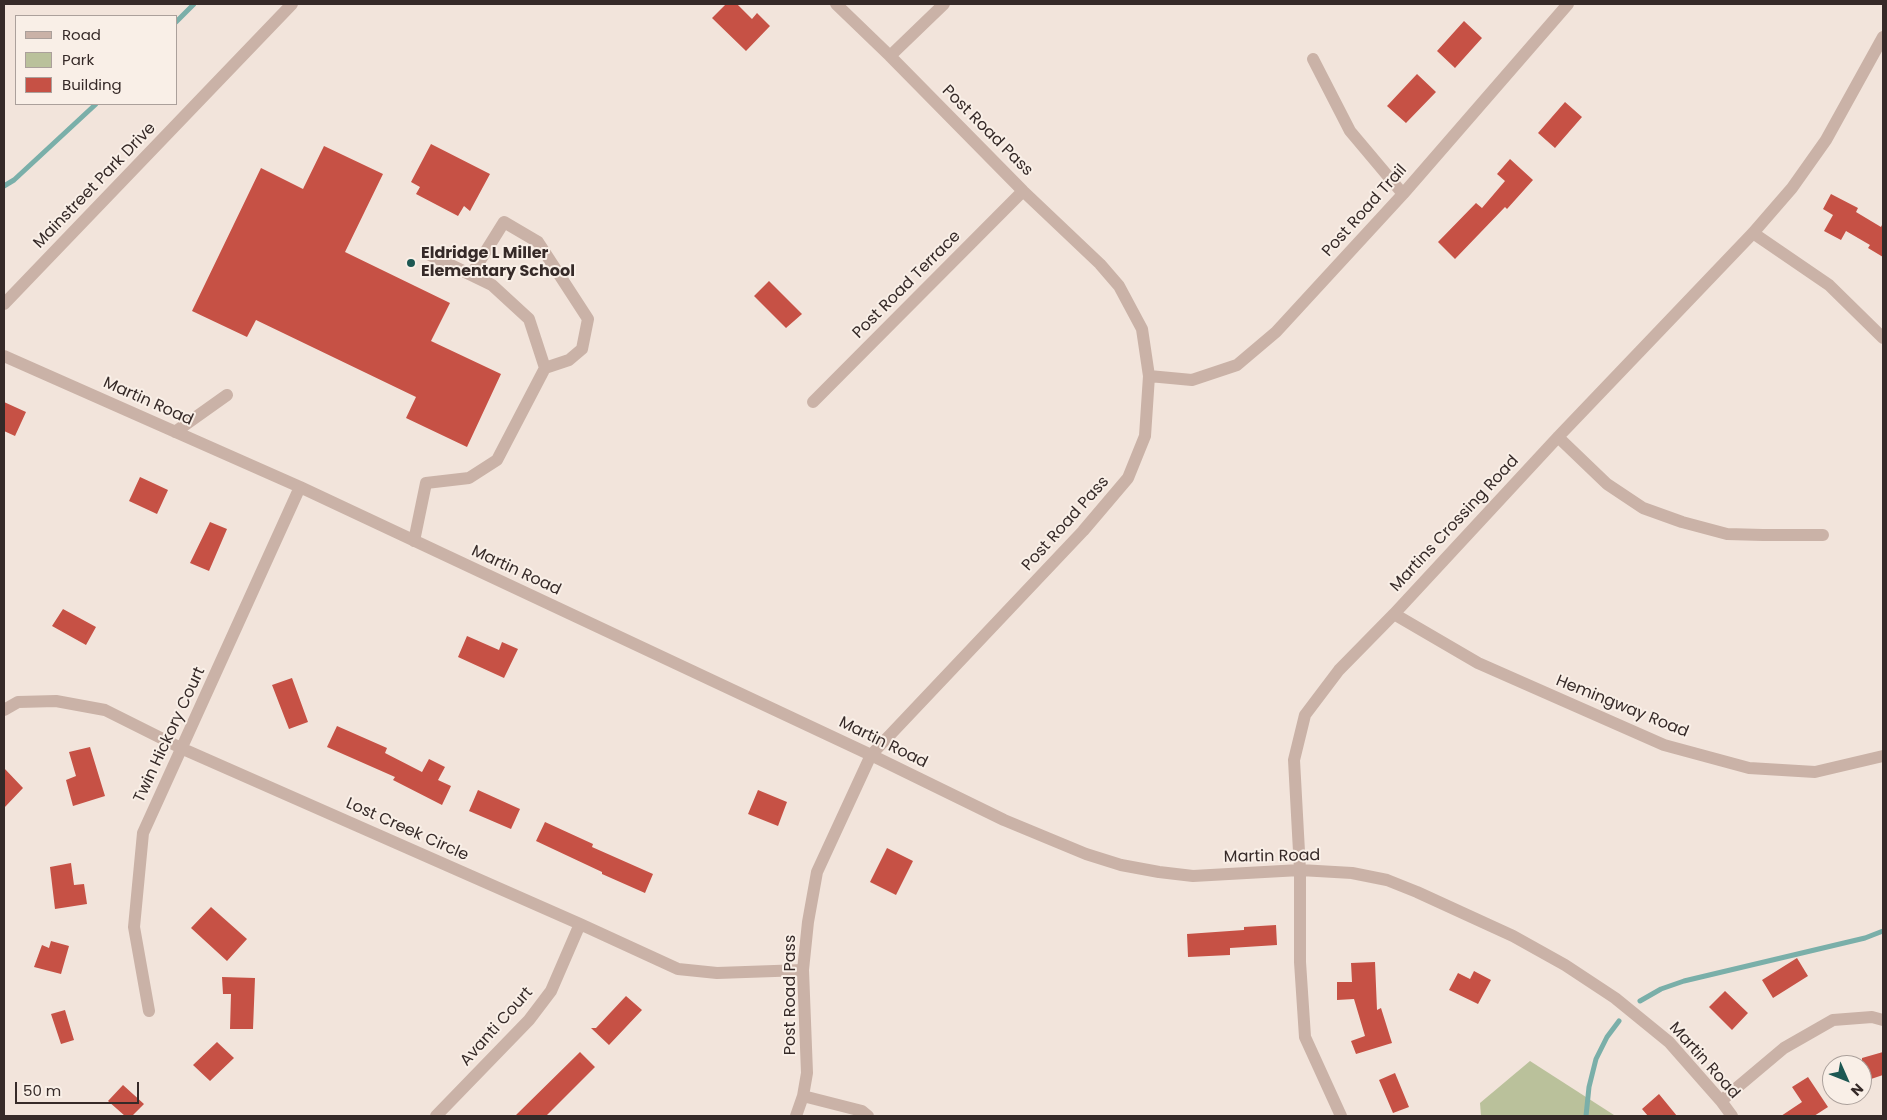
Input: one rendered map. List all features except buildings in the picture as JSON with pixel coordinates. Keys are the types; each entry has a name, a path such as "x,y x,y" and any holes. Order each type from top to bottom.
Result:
{"street":[{"name":"Mainstreet Park Drive","path":"4,304 292,4"},
{"name":"Post Road Pass","path":"796,1116 803,1096 807,1073 804,970 808,922 817,872 871,755 1083,531 1128,478 1145,436 1149,376 1142,329 1119,286 1100,264 836,4"},
{"path":"890,56 944,4"},
{"name":"Post Road Trail","path":"1149,376 1192,380 1238,365 1276,332 1403,194 1568,4"},
{"name":"Martins Crossing Road","path":"1342,1116 1305,1037 1300,962 1300,870 1294,760 1305,715 1339,670 1753,233 1792,188 1826,140 1882,42"},
{"path":"1313,59 1350,131 1403,194"},
{"name":"Post Road Terrace","path":"813,402 1023,190"},
{"path":"414,541 426,483 469,478 497,460 545,368 569,360 582,349 588,319 538,242 504,222 472,275"},
{"path":"1753,233 1829,285 1883,338"},
{"path":"428,254 492,285 529,319 545,368"},
{"name":"Martin Road","path":"4,356 300,487 871,755 1004,820 1086,854 1121,865 1193,876 1300,870 1352,873 1387,880 1418,892 1513,936 1565,965 1615,998 1669,1042 1732,1116"},
{"path":"175,432 227,395"},
{"path":"1558,437 1607,484 1643,508 1727,534 1824,534"},
{"name":"Twin Hickory Court","path":"149,1011 134,927 143,833 183,749 300,487"},
{"name":"Hemingway Road","path":"1394,614 1478,663 1664,745 1749,768 1815,772 1883,756"},
{"name":"Lost Creek Circle","path":"4,710 18,702 56,701 105,710 183,749 678,969 717,973 804,970"},
{"name":"Avanti Court","path":"436,1116 529,1020 551,992 580,924"},
{"path":"1721,1101 1784,1048 1833,1020 1872,1017 1883,1020"},
{"path":"803,1096 862,1111 868,1116"}],"green space":[{"path":"1530,1061 1614,1116 1481,1116 1480,1103"}],"waterway":[{"path":"178,20 194,4"},
{"path":"4,186 14,180 95,105"},
{"path":"1640,1001 1661,989 1684,981 1865,938 1883,931"},
{"path":"1586,1116 1589,1087 1596,1059 1607,1037 1619,1021"}],"place":[{"name":"Eldridge L Miller Elementary School","path":"411,263"}]}
